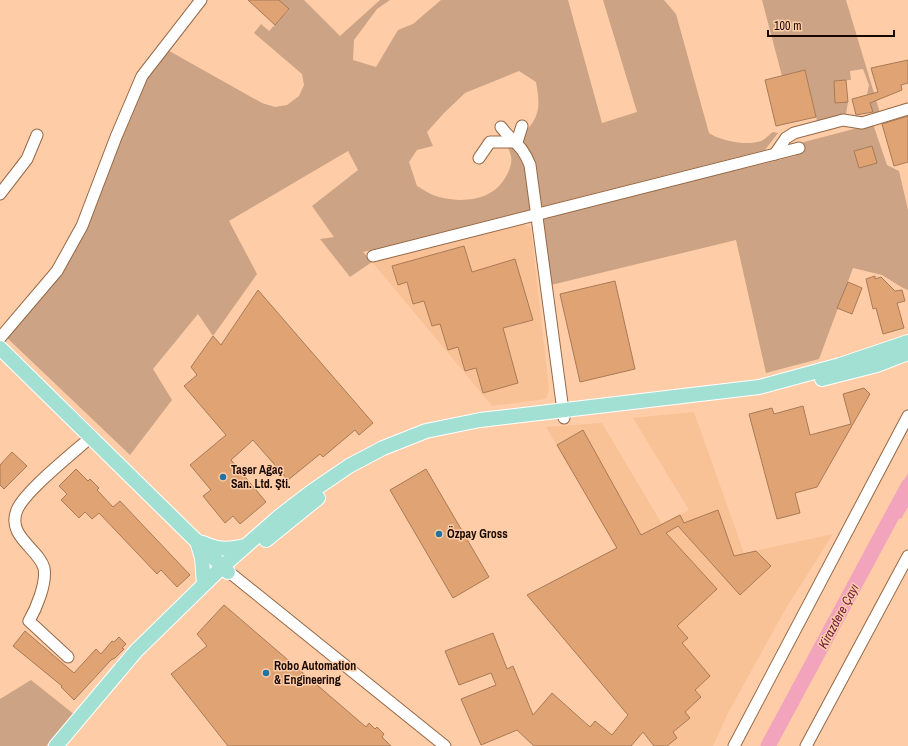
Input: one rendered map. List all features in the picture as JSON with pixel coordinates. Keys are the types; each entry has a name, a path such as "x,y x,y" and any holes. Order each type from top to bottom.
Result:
{"main road":[{"path":"56,746 136,651 204,584 261,544 325,493 358,470 389,454 423,441 460,431 563,414 759,387 840,365 908,342"},
{"path":"0,348 226,569"},
{"path":"67,746 142,656 186,612 247,545 311,492 350,466 394,443 426,431 456,424 757,395 849,373 905,356"},
{"path":"196,539 221,550 228,550 247,545"},
{"path":"196,539 202,558 204,584"}],"street":[{"path":"0,338 57,271 82,226 116,137 142,76 201,0"},
{"path":"776,154 786,138 794,133 843,120 862,123 908,109"},
{"path":"517,142 522,126"},
{"path":"501,127 508,136 517,142 530,165 563,414"},
{"path":"0,194 27,159 38,135"},
{"path":"479,158 490,142 517,142"},
{"path":"373,256 799,148"},
{"path":"734,746 908,416"},
{"path":"68,657 29,621 40,595 44,577 44,568 20,535 15,521 16,512 25,498 91,437"},
{"path":"806,746 908,556"},
{"path":"226,569 445,746"}],"shaded area":[{"path":"279,0 304,0 340,36 380,0 390,0 377,9 354,40 353,60 376,67 398,30 413,24 441,0 568,0 602,123 637,112 603,0 664,0 676,14 709,133 727,141 751,143 763,140 773,132 778,133 765,150 363,252 372,262 350,277 320,239 334,237 312,206 358,170 348,151 229,221 257,274 213,336 198,314 153,369 172,400 130,455 3,334 57,271 128,110 164,48 262,103 275,107 287,105 299,96 304,85 302,74 254,33 261,24 269,31 289,10","holes":["519,71 536,82 538,93 538,109 536,115 517,142 505,141 510,151 511,164 508,173 499,186 484,196 467,200 448,199 436,196 417,186 409,162 417,150 433,146 427,132 465,93"]},
{"path":"762,0 846,0 880,113 874,115 867,95 869,85 863,69 850,71 851,80 834,81 848,102 846,114 817,121 805,70 782,76"},
{"path":"873,124 887,165 899,171 908,210 908,290 882,275 853,268 819,359 766,373 736,240 551,285 541,223 545,216 795,156 803,151 800,143"},
{"path":"522,224 531,228 549,389 546,399 492,406 372,262"},
{"path":"694,412 744,553 833,534 785,610 728,713 713,746 654,746 527,595 616,548 546,427 602,423 662,524 689,510 633,418"},
{"path":"908,473 908,507 901,519 887,513"},
{"path":"31,680 75,715 46,746 0,746 0,699"}],"building":[{"path":"248,0 279,0 289,9 275,25"},
{"path":"908,60 908,83 901,85 902,90 870,103 873,112 856,115 852,99 878,92 871,68"},
{"path":"805,70 816,117 776,126 765,80"},
{"path":"846,80 848,102 835,103 834,81"},
{"path":"908,116 908,162 894,166 882,124"},
{"path":"872,146 877,163 859,168 854,151"},
{"path":"464,246 472,272 515,259 533,320 503,328 518,383 483,393 476,368 465,371 458,347 448,350 440,324 432,326 424,301 413,304 407,282 398,285 392,266"},
{"path":"875,276 875,279 881,277 895,291 902,290 905,301 897,303 904,328 883,334 876,308 873,309 866,279"},
{"path":"615,281 635,369 580,382 560,294"},
{"path":"848,282 862,288 852,314 837,308"},
{"path":"258,290 373,423 359,435 355,430 323,457 320,454 288,480 253,440 231,460 266,502 240,524 233,516 225,523 203,496 211,490 190,465 226,435 184,386 197,375 191,367 213,336 221,345"},
{"path":"864,388 870,394 817,487 795,493 800,513 777,519 749,414 772,408 774,414 803,406 810,435 851,424 843,394"},
{"path":"583,430 641,535 680,515 684,523 718,510 734,556 756,551 771,566 740,595 678,526 666,533 717,589 677,626 688,638 682,643 710,676 695,690 701,697 685,712 690,718 673,732 677,738 667,746 654,746 643,732 631,746 534,746 517,730 481,745 461,699 496,685 491,673 459,685 445,651 493,633 507,669 513,666 533,715 552,693 590,727 595,721 612,735 628,715 527,595 617,548 557,445"},
{"path":"12,452 27,466 4,489 0,485 0,465"},
{"path":"76,469 88,481 90,479 99,488 97,490 113,507 120,501 190,575 177,587 161,570 157,574 99,513 92,519 85,512 79,518 61,500 67,494 59,486"},
{"name":"Özpay Gross","path":"426,469 489,577 453,598 390,490"},
{"path":"224,605 366,727 369,723 375,729 377,727 384,734 382,737 391,746 228,746 171,674 207,646 197,634"},
{"path":"25,631 74,673 96,649 101,654 112,641 114,642 119,637 126,644 122,648 124,649 111,660 74,700 61,687 62,686 13,646"}],"waterway":[{"name":"Kirazdere Çayı","path":"768,746 908,486"}],"place":[{"name":"Taşer Ağaç San. Ltd. Şti.","path":"223,477"},
{"name":"Özpay Gross","path":"439,534"},
{"name":"Robo Automation & Engineering","path":"266,673"}]}
